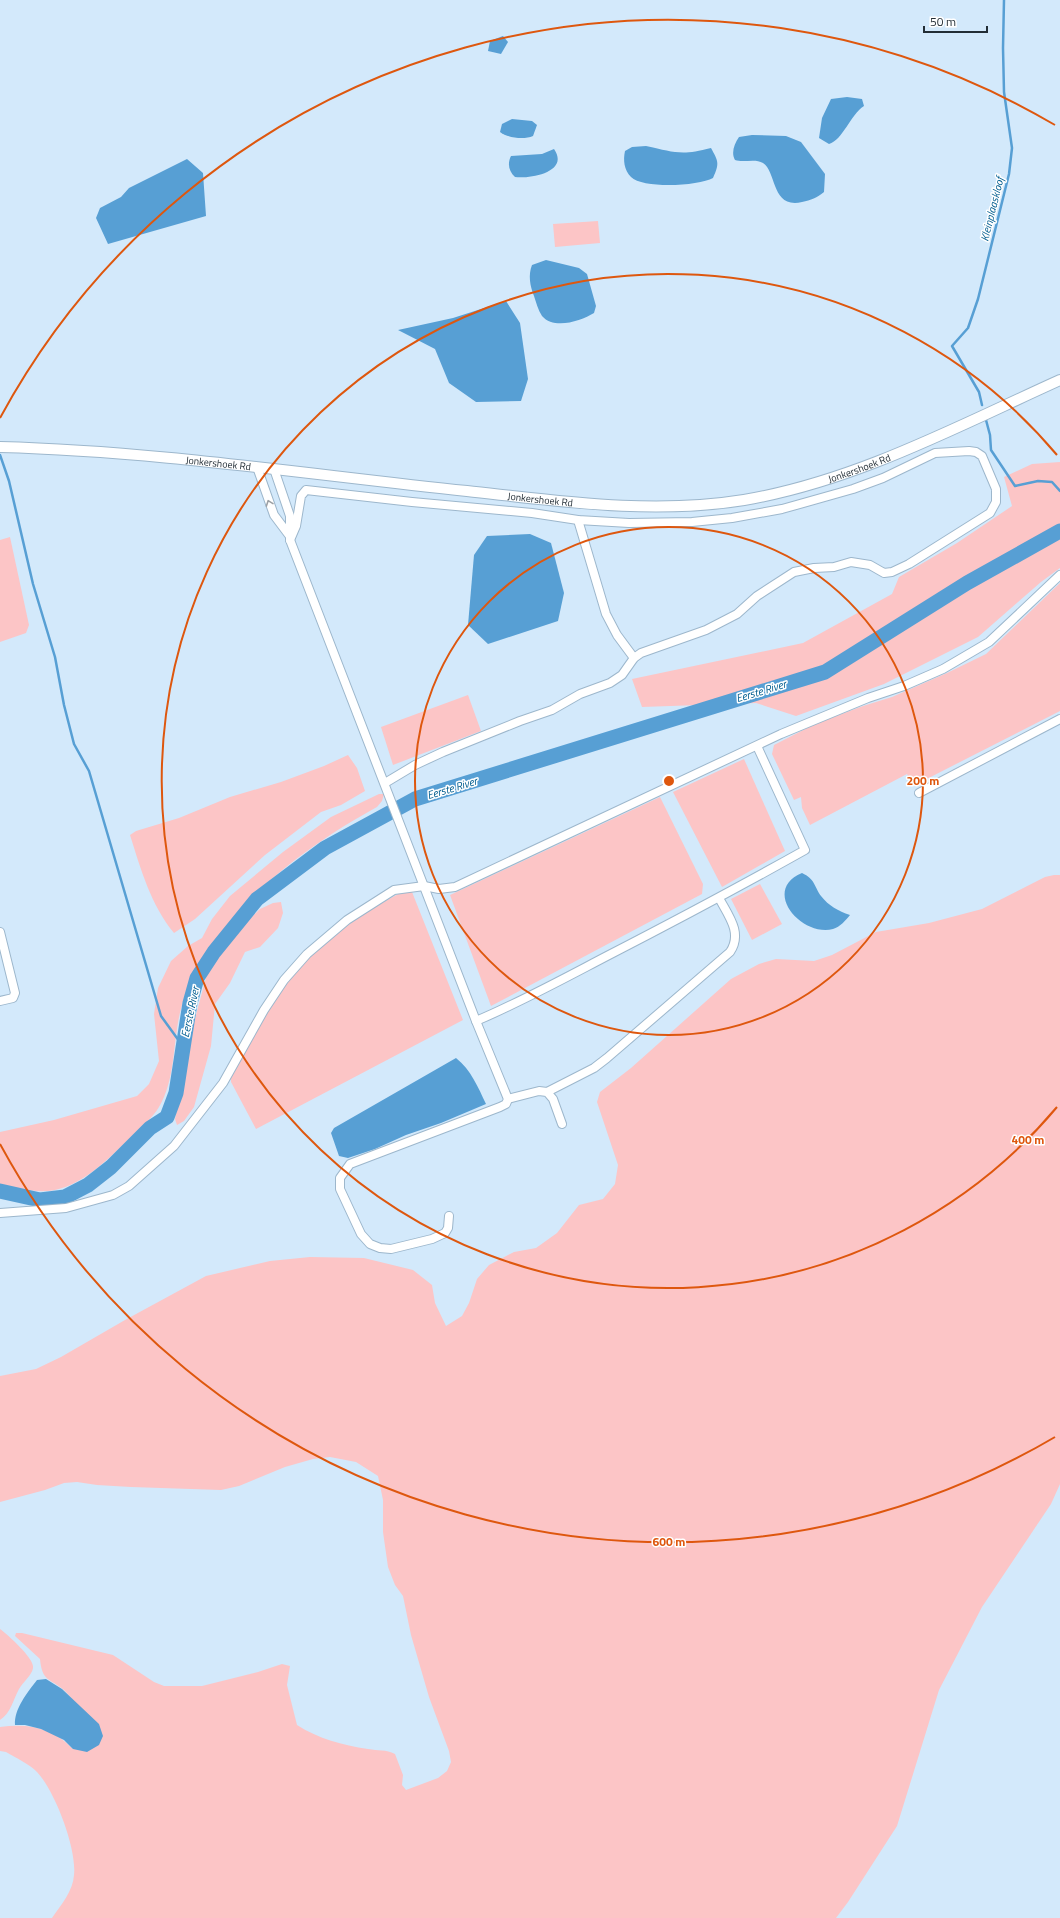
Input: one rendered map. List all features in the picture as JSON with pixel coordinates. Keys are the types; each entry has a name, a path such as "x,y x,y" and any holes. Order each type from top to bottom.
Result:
{"street":[{"name":"Jonkershoek Rd","path":"0,448 68,449 257,466 567,502 635,508 690,506 744,500 788,491 858,469 892,456 1060,380"},
{"path":"290,538 296,526 301,496 306,490 412,502 532,513 578,520 634,523 692,522 758,514 782,509 853,489 883,478 941,452 976,452 982,456 991,475 997,496 996,502 990,513 909,564 892,572 884,573 870,565 851,562 834,568 814,568 794,572 757,596 737,614 706,630 641,653 634,658 622,675 610,683 580,694 552,710 442,752 385,783"},
{"path":"257,466 274,515 290,538 366,741 385,783 476,1021 508,1099 506,1104 500,1107 350,1164 340,1178 340,1189 365,1240 376,1247 391,1249 442,1235 448,1228 449,1216"},
{"path":"274,469 290,516 290,538"},
{"path":"578,520 606,614 617,635 634,658"},
{"path":"0,1213 66,1208 113,1195 129,1186 174,1146 223,1083 264,1010 284,980 307,954 347,920 388,893 401,888 424,886 440,888 455,886 816,719 904,686 943,669 980,649 1006,627 1060,575"},
{"path":"919,793 1060,719"},
{"path":"476,1021 510,1006 719,898 805,850 757,746"},
{"path":"508,1099 539,1091 547,1092 594,1068 730,952 736,941 735,929 719,898"},
{"path":"0,932 15,993 13,998 0,1001"},
{"path":"547,1092 553,1099 562,1124"}],"shaded area":[{"path":"598,221 600,243 555,247 553,224"},
{"path":"1060,462 1060,568 1041,582 978,637 884,684 796,716 756,703 642,707 632,679 803,643 892,594 899,577 957,543 1012,506 1004,477 1032,464"},
{"path":"10,537 29,625 26,633 0,642 0,540"},
{"path":"1060,583 1060,711 913,786 907,774 810,825 802,808 801,797 794,800 772,754 774,745 815,724 892,697 986,654"},
{"path":"468,695 481,731 393,765 381,727"},
{"path":"348,755 357,768 365,791 341,805 321,812 265,855 195,919 174,933 159,911 153,899 130,835 136,831 179,818 230,797 281,782 324,766"},
{"path":"744,759 785,851 722,887 673,792"},
{"path":"379,794 384,794 382,801 377,807 314,846 273,878 238,913 212,949 194,977 185,996 179,1018 169,1083 159,1107 149,1120 101,1165 71,1185 60,1189 36,1191 0,1184 0,1132 54,1120 137,1096 149,1084 159,1061 154,1014 158,988 171,961 188,946 202,938 212,919 230,896 283,852 331,817"},
{"path":"660,797 703,884 702,894 491,1006 450,895"},
{"path":"1060,875 1060,1484 1051,1504 982,1607 939,1690 897,1826 836,1918 52,1918 66,1898 73,1881 74,1864 68,1836 51,1792 37,1772 30,1766 6,1752 0,1751 0,1727 21,1726 40,1729 57,1736 73,1749 79,1707 64,1690 45,1676 40,1659 15,1636 16,1633 22,1633 113,1655 154,1682 164,1686 202,1686 258,1672 282,1664 290,1666 287,1685 297,1725 305,1730 331,1741 372,1750 388,1751 395,1754 403,1775 402,1785 406,1790 438,1778 447,1771 451,1762 449,1751 429,1697 411,1635 403,1596 395,1585 388,1567 383,1532 383,1500 378,1476 356,1462 330,1457 313,1459 285,1467 239,1486 221,1490 131,1487 77,1482 64,1483 45,1490 0,1502 0,1376 36,1369 61,1357 206,1276 270,1261 310,1257 364,1258 413,1270 432,1285 435,1303 446,1326 462,1316 469,1303 477,1279 489,1265 514,1252 536,1248 557,1233 579,1205 603,1199 615,1184 618,1165 597,1102 600,1092 631,1068 731,979 759,964 776,959 814,961 832,955 876,932 929,923 982,909 1045,877"},
{"path":"760,884 782,924 752,940 731,899"},
{"path":"406,890 412,892 463,1020 256,1129 231,1082 231,1077 265,1016 289,981 314,953 342,929 358,918"},
{"path":"281,902 283,913 278,928 260,947 245,952 230,983 215,1004 211,1046 194,1107 184,1121 177,1125 175,1119 193,1026 207,974 235,933 260,909 273,903"},
{"path":"0,1629 26,1653 33,1668 19,1689 7,1714 0,1720"}],"water":[{"path":"503,36 508,42 501,54 488,51 490,41"},
{"path":"847,97 862,99 864,106 855,115 843,133 834,142 829,144 819,138 822,118 831,99"},
{"path":"512,119 532,121 537,125 533,136 516,138 507,136 500,132 502,124"},
{"path":"752,135 786,136 801,142 825,174 824,192 819,196 802,202 792,203 785,200 780,195 771,174 763,163 757,161 735,160 733,154 734,148 739,137"},
{"path":"646,146 678,152 692,152 711,148 717,162 713,178 696,183 671,185 659,185 637,181 631,177 625,168 625,151 632,147"},
{"path":"554,149 558,157 557,163 553,168 546,172 530,177 515,177 511,172 509,165 511,156 542,154"},
{"path":"187,159 203,173 206,216 108,244 96,218 100,208 121,197 129,188"},
{"path":"546,260 579,268 587,274 596,306 594,313 582,319 568,323 553,323 542,316 531,288 530,273 532,265"},
{"path":"506,301 520,323 528,379 521,401 476,402 449,383 435,349 398,330 453,318"},
{"path":"530,534 551,543 564,593 558,621 488,644 468,625 474,555 487,536"},
{"path":"802,873 812,880 821,896 827,903 850,915 838,927 821,930 809,926 798,919 790,910 785,900 785,890 790,881"},
{"path":"456,1058 470,1073 486,1104 441,1123 406,1135 375,1149 348,1158 339,1156 331,1133 334,1128"},
{"path":"46,1679 62,1689 99,1724 103,1736 99,1745 87,1752 73,1749 64,1740 41,1729 25,1725 15,1725 15,1719 19,1707 25,1696 37,1680"}],"waterway":[{"name":"Kleinplaaskloof","path":"982,405 979,392 952,346 968,328 978,299 1009,174 1012,148 1004,92 1004,0"},
{"name":"Kleinplaaskloof","path":"986,420 990,435 991,450 1015,486 1038,481 1052,482 1060,491"},
{"path":"0,455 9,481 33,584 55,657 64,705 74,744 89,771 161,1016 182,1045"},
{"name":"Eerste River","path":"0,1191 40,1200 65,1197 88,1185 111,1167 150,1128 167,1117 176,1093 190,1003 197,978 214,952 257,899 325,848 415,799 825,672 967,583 1060,531"}]}
